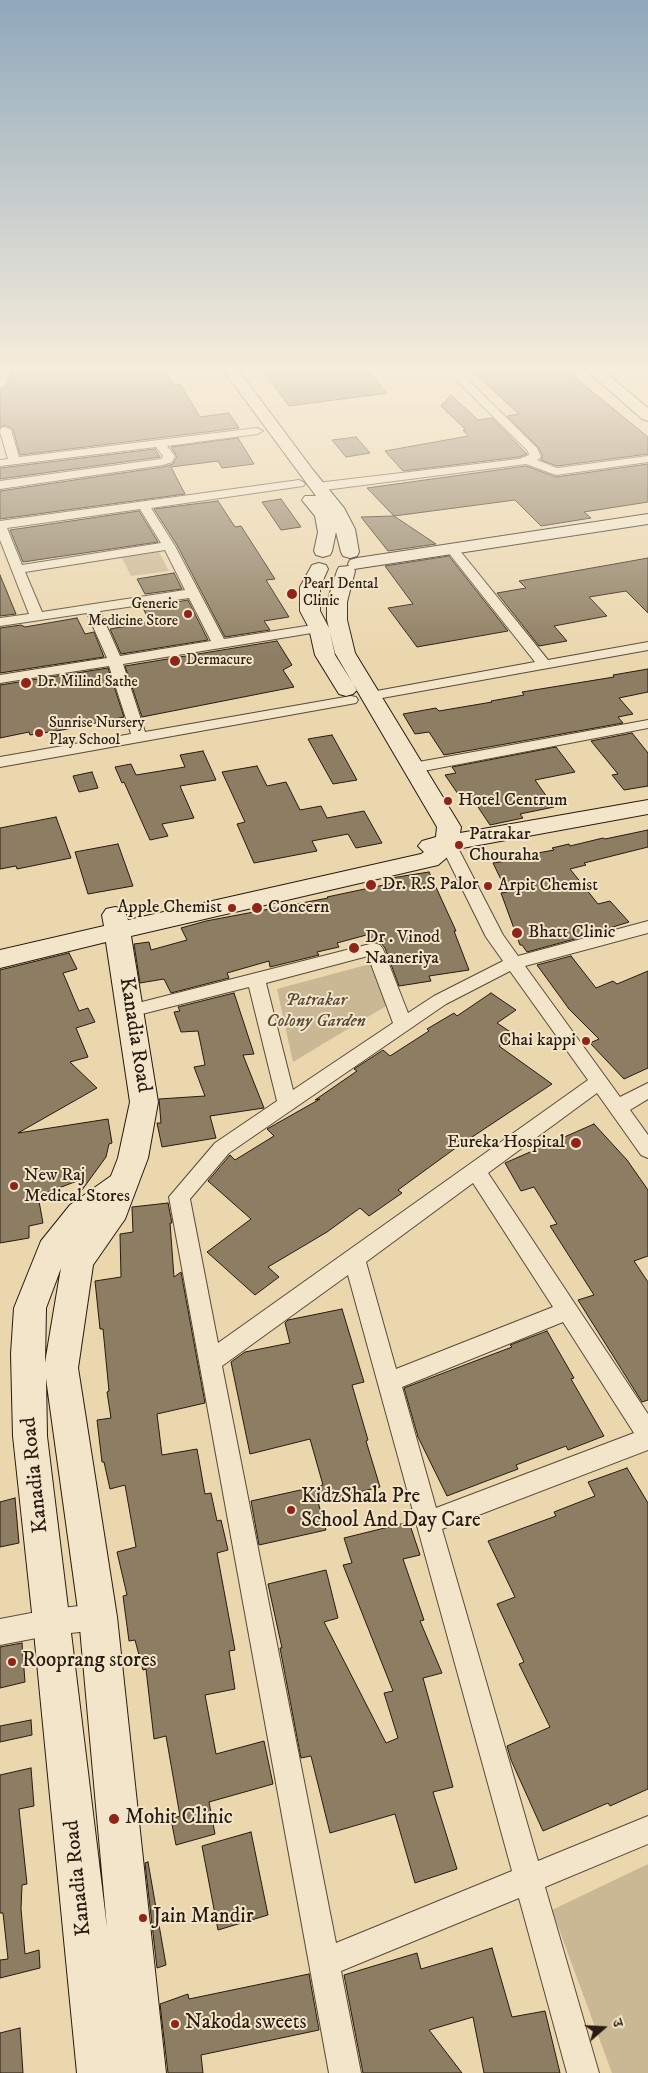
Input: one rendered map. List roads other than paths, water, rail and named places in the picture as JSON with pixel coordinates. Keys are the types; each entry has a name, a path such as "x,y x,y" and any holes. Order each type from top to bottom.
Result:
{"main road":[{"path":"283,464 324,515 327,532 321,560 310,587 310,611 318,628 324,655 361,698 413,768 449,827 448,844"},
{"path":"300,464 338,512 346,529 351,563 337,602 337,620 345,653 361,698 426,826 448,844"},
{"path":"321,560 333,550 351,563 648,519"},
{"path":"0,943 116,923 429,860 448,844 648,807"},
{"path":"0,958 116,923"},
{"name":"Kanadia Road","path":"100,2073 52,1622 30,1436 28,1354 30,1308 52,1250 82,1214 124,1183 133,1158 144,1102 116,923"},
{"path":"124,1183 110,1219 78,1262 61,1368 98,1617 143,2073"}],"street":[{"path":"0,485 151,464"},
{"path":"317,487 497,464"},
{"path":"535,464 556,472 614,464"},
{"path":"37,617 0,525 299,484"},
{"path":"143,505 169,546 220,643"},
{"path":"18,569 169,546"},
{"path":"452,549 545,665"},
{"path":"0,622 193,593"},
{"path":"92,608 115,661 139,737"},
{"path":"0,679 318,628"},
{"path":"0,762 648,646"},
{"path":"413,768 648,724"},
{"path":"448,844 494,937 648,1150"},
{"path":"345,2073 179,1197 222,1148 440,1000 513,963 648,927"},
{"path":"130,1011 374,949 402,1025"},
{"path":"256,979 287,1104"},
{"path":"210,1362 599,1082"},
{"path":"617,1108 648,1090"},
{"path":"476,1171 648,1434"},
{"path":"354,1259 583,2073"},
{"path":"389,1382 567,1311"},
{"path":"428,1522 648,1439"},
{"path":"0,1632 52,1622 98,1617"},
{"path":"324,1963 648,1830"}],"place":[{"name":"Pearl Dental Clinic","path":"292,594"},
{"name":"Generic Medicine Store","path":"188,614"},
{"name":"Dermacure","path":"175,661"},
{"name":"Dr. Milind Sathe","path":"26,683"},
{"name":"Sunrise Nursery Play School","path":"39,733"},
{"name":"Hotel Centrum","path":"448,801"},
{"name":"Patrakar Chouraha","path":"459,845"},
{"name":"Dr. R.S Palor","path":"371,885"},
{"name":"Arpit Chemist","path":"488,886"},
{"name":"Apple Chemist","path":"232,908"},
{"name":"Concern","path":"257,908"},
{"name":"Bhatt Clinic","path":"517,933"},
{"name":"Dr . Vinod Naaneriya","path":"354,948"},
{"name":"Chai kappi","path":"586,1041"},
{"name":"Eureka Hospital","path":"576,1143"},
{"name":"New Raj Medical Stores","path":"14,1186"},
{"name":"KidzShala Pre School And Day Care","path":"291,1510"},
{"name":"Rooprang stores","path":"12,1662"},
{"name":"Mohit Clinic","path":"114,1819"},
{"name":"Jain Mandir","path":"143,1918"},
{"name":"Nakoda sweets","path":"175,2024"}],"park label":[{"name":"Patrakar Colony Garden","path":"316,1011"}]}
